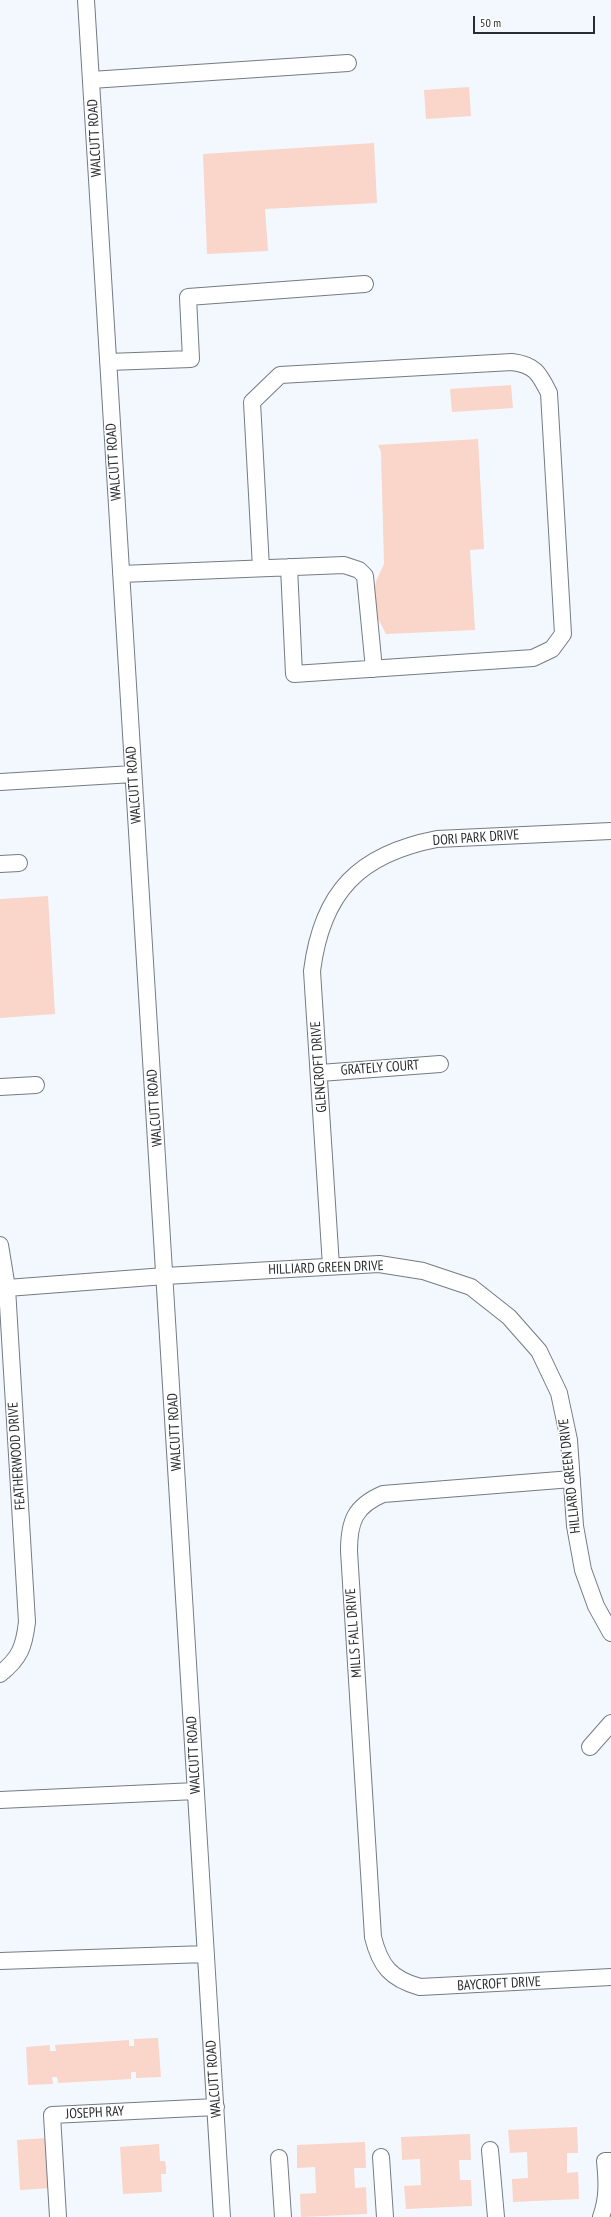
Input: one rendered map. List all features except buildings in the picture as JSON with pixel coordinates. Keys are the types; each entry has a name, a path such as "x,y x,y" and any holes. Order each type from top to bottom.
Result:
{"street":[{"name":"WALCUTT ROAD","path":"86,0 222,2217"},
{"path":"91,80 348,63"},
{"path":"108,362 191,359 188,297 365,284"},
{"path":"261,568 252,402 280,376 512,362 527,364 541,376 549,393 563,634 552,649 533,658 294,674 289,567"},
{"path":"121,574 344,565 359,570 365,576 374,669"},
{"path":"0,782 133,774"},
{"name":"DORI PARK DRIVE","path":"351,878 368,863 391,851 413,843 437,839 611,831"},
{"path":"0,864 19,863"},
{"name":"GLENCROFT DRIVE","path":"331,1266 320,1073 312,971 315,946 323,921 335,899 351,878"},
{"name":"GRATELY COURT","path":"320,1073 440,1064"},
{"path":"0,1087 36,1084"},
{"name":"FEATHERWOOD DRIVE","path":"0,1245 6,1288 27,1622 24,1644 14,1663 0,1674"},
{"name":"HILLIARD GREEN DRIVE","path":"6,1288 165,1276 379,1264 423,1271 471,1287 509,1317 540,1351 559,1393 569,1440 575,1526 582,1570 596,1606 611,1633"},
{"name":"MILLS FALL DRIVE","path":"390,1972 377,1954 373,1937 349,1551 349,1535 352,1523 358,1511 368,1500 382,1494 572,1479"},
{"path":"590,1746 611,1723"},
{"path":"0,1800 196,1791"},
{"path":"0,1961 206,1954"},
{"name":"BAYCROFT DRIVE","path":"390,1972 409,1984 432,1988 611,1977"},
{"name":"JOSEPH RAY","path":"58,2217 52,2115 216,2107"},
{"path":"490,2150 496,2217"},
{"path":"381,2157 384,2217"},
{"path":"279,2158 283,2217"},
{"path":"601,2217 606,2204 608,2188 605,2161 611,2160"}]}
